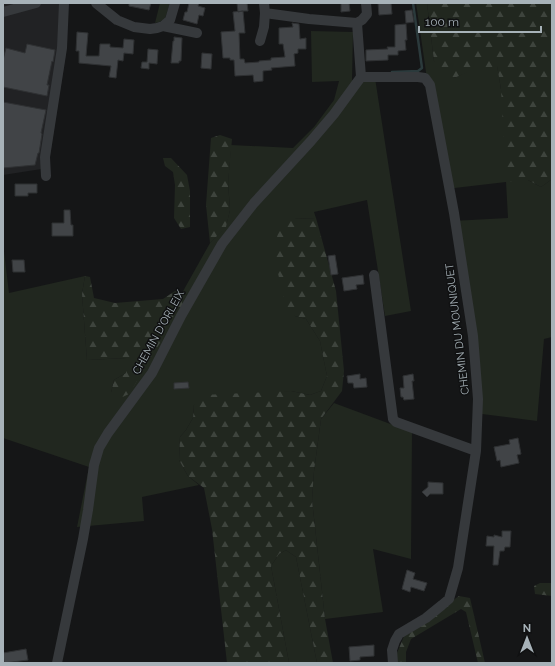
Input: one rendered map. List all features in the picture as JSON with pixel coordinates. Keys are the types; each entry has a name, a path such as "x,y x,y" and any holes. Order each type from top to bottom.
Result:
{"street":[{"path":"3,12 36,3"},
{"path":"46,176 45,157 62,48 64,3"},
{"path":"96,3 117,20 134,27 150,29 163,26 170,20 175,3"},
{"path":"260,41 264,27 265,8 309,19 357,23 362,20 366,14 366,3"},
{"path":"357,23 361,77"},
{"path":"163,26 197,32"},
{"name":"CHEMIN DU MOUNIQUET","path":"361,77 418,77 425,78 430,85 454,213 473,336 478,398 476,451 458,568 449,599 426,618 399,634 392,650 393,663"},
{"name":"CHEMIN D'ORLEIX","path":"57,663 83,539 94,465 100,448 108,433 152,373 181,316 222,244 254,203 334,114 361,77"},
{"path":"374,275 393,418 396,422 476,451"}],"shaded area":[{"path":"3,3 68,3 66,53 48,168 3,175"}],"green space":[{"path":"160,3 170,3 165,19 155,23"},
{"path":"416,3 427,3 434,61 454,78 471,70 497,65 501,89 528,180 541,187 552,179 552,337 544,339 537,421 474,413 472,358 452,221 508,218 506,182 446,189 427,79"},
{"path":"427,3 552,3 552,179 541,187 528,180 506,182 501,89 497,66 471,71 454,78 442,79 434,61"},
{"path":"311,31 353,32 352,80 375,78 411,311 385,316 367,200 314,212 316,218 294,219 295,316 306,319 320,341 327,376 321,391 310,395 291,391 194,405 193,418 180,437 179,460 188,476 199,485 142,497 144,521 77,527 89,467 3,438 3,243 9,293 85,276 82,294 87,360 126,358 126,373 114,380 111,393 189,295 182,293 210,243 226,226 230,210 228,183 231,145 293,148 314,127 334,100 339,81 312,82"},
{"path":"220,135 232,139 228,183 230,210 226,227 210,243 206,205 211,138"},
{"path":"163,158 171,158 187,175 190,191 190,227 181,229 174,218 175,185 173,172 165,166"},
{"path":"316,218 336,291 344,371 342,391 321,419 314,471 312,500 325,619 333,663 317,663 296,557 286,550 279,554 271,566 289,663 227,663 212,529 204,488 188,476 179,460 180,437 193,418 194,405 203,395 291,391 310,395 321,391 327,376 320,341 306,319 295,316 285,304 275,260 278,227 294,219"},
{"path":"85,276 90,277 94,298 115,303 163,299 175,291 189,295 129,394 116,400 111,393 114,380 126,373 126,358 87,360 82,294"},
{"path":"334,403 412,432 411,559 373,549 383,612 325,619 312,500 314,471 321,419"},
{"path":"286,550 296,557 317,663 289,663 271,566 279,554"},
{"path":"540,583 552,583 552,596 535,594 534,586"},
{"path":"459,596 470,598 485,663 478,663 466,612 461,609 411,639 406,652 406,663 396,663 397,653 405,634"}],"building":[{"path":"129,3 151,3 149,10 129,6"},
{"path":"189,3 199,3 198,6 205,8 203,16 199,15 197,24 183,20"},
{"path":"237,3 247,3 248,11 243,11 245,33 239,33 240,59 244,59 245,63 285,57 283,44 279,44 279,28 293,27 292,23 299,24 300,39 306,38 306,49 298,49 298,53 294,54 295,66 271,68 272,70 263,71 263,81 254,82 253,75 235,76 234,60 230,60 230,58 223,58 221,32 235,31 233,12 238,12"},
{"path":"341,3 349,3 350,11 341,12"},
{"path":"378,3 391,3 392,14 379,15"},
{"path":"412,10 414,22 406,23 405,11"},
{"path":"406,24 406,50 398,51 398,55 388,55 388,60 366,61 366,50 388,49 387,47 395,47 395,25"},
{"path":"77,32 88,33 86,56 99,56 100,44 110,44 110,47 123,48 124,39 134,40 133,54 124,53 123,61 118,60 116,78 109,77 111,66 79,63 79,51 76,51"},
{"path":"174,37 182,38 181,61 179,61 179,63 171,63"},
{"path":"27,44 55,50 47,85 49,85 47,96 3,87 3,60 6,48 25,53"},
{"path":"148,49 158,50 157,64 149,63 149,69 141,68 142,62 147,62"},
{"path":"202,53 212,54 211,69 201,68"},
{"path":"3,102 46,110 41,133 39,153 35,165 3,168"},
{"path":"15,184 37,184 37,193 28,193 28,196 15,196"},
{"path":"64,210 70,210 71,225 73,225 73,236 52,236 52,223 64,223"},
{"path":"335,255 338,274 331,275 328,256"},
{"path":"12,260 24,260 25,272 13,272"},
{"path":"363,275 364,284 356,285 357,289 344,291 342,278"},
{"path":"360,374 360,379 366,378 367,387 354,388 353,383 348,383 347,376"},
{"path":"413,374 414,381 412,381 414,399 404,400 403,397 401,397 400,388 404,388 403,376"},
{"path":"188,382 189,388 174,389 174,383"},
{"path":"518,438 521,454 517,455 519,463 501,467 500,460 497,461 494,447 510,444 509,440"},
{"path":"428,482 443,483 443,494 430,494 427,497 422,492 428,487"},
{"path":"502,531 511,531 510,547 505,547 504,551 500,551 498,565 493,565 494,546 486,546 487,536 494,537 494,535 502,537"},
{"path":"407,570 415,573 413,579 427,583 424,591 411,587 410,592 402,589"},
{"path":"374,645 374,656 360,657 360,660 350,661 349,647"},
{"path":"26,649 28,660 4,663 3,653"}],"waterway":[{"path":"392,72 418,71 422,68 413,3"}]}
